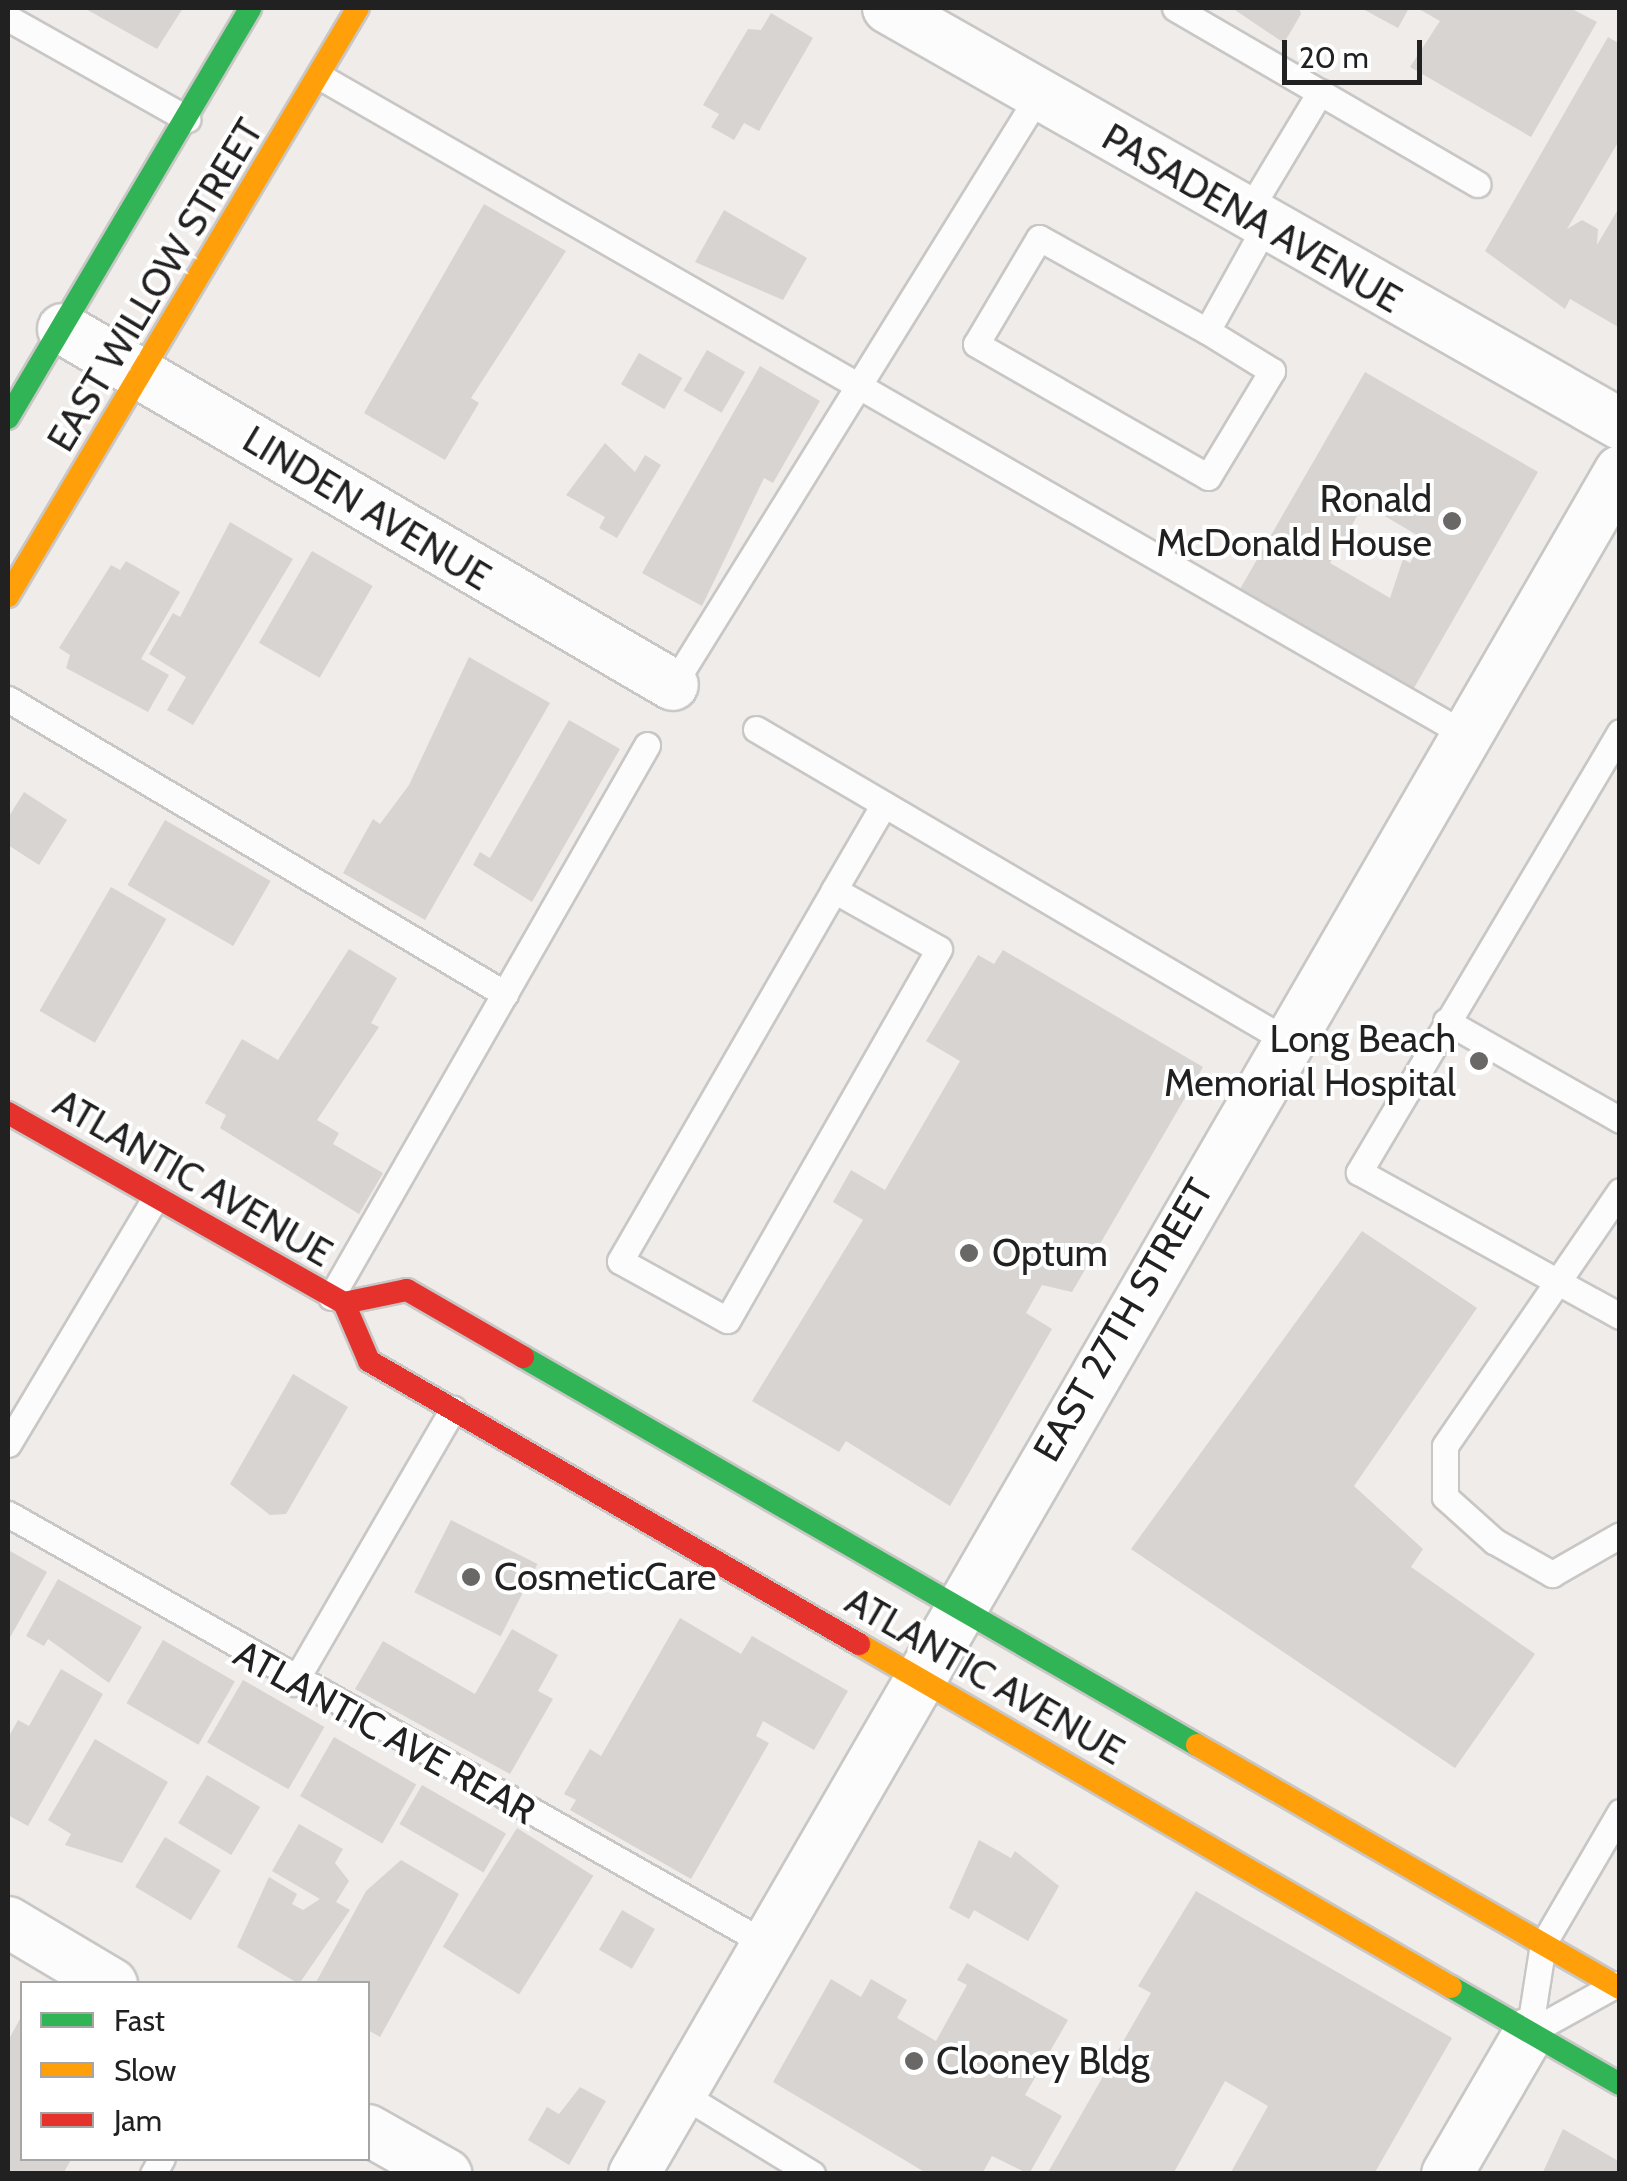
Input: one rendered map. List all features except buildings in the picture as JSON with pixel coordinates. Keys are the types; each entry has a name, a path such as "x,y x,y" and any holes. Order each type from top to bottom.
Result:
{"main road":[{"name":"EAST WILLOW STREET","path":"8,418 250,8"},
{"name":"EAST WILLOW STREET","path":"8,596 143,376 358,8"},
{"name":"ATLANTIC AVENUE","path":"8,1113 338,1300 369,1361 1620,2084"},
{"name":"ATLANTIC AVENUE","path":"338,1300 408,1290 1618,1985"}],"street":[{"name":"PASADENA AVENUE","path":"888,8 1255,222 1620,424"},
{"name":"LINDEN AVENUE","path":"63,329 673,685"},
{"name":"EAST 27TH STREET","path":"634,2174 922,1680 1461,732 1620,471"},
{"path":"8,1922 107,1981"},
{"path":"1447,2174 1529,2032"},
{"path":"370,2131 446,2174"}],"lane":[{"path":"1175,8 1478,184"},
{"path":"8,18 187,120"},
{"path":"318,76 1461,732"},
{"path":"1206,331 1320,92"},
{"path":"673,685 863,386 1038,96"},
{"path":"1039,238 1206,331 1272,371 1208,478 976,344 1039,238"},
{"path":"8,699 505,994"},
{"path":"756,729 1284,1039"},
{"path":"1620,732 1359,1172 1620,1316"},
{"path":"338,1300 647,745"},
{"path":"834,890 939,949 726,1320 620,1261 834,890 884,804"},
{"path":"1446,1022 1620,1120"},
{"path":"1620,1190 1445,1446 1445,1497 1494,1542 1552,1574 1620,1535"},
{"path":"8,1444 155,1198"},
{"path":"294,1683 453,1409"},
{"name":"ATLANTIC AVE REAR","path":"8,1514 294,1683 766,1943"},
{"path":"1529,2032 1542,1944 1620,1812"},
{"path":"1529,2032 1618,1985"},
{"path":"680,2094 812,2174"}],"traffic: fast":[{"path":"8,418 250,8"},
{"path":"523,1357 1197,1745"},
{"path":"1451,1987 1620,2084"}],"traffic: slow":[{"path":"8,596 358,8"},
{"path":"859,1644 1451,1987"},
{"path":"1197,1745 1620,1988"}],"traffic: jam":[{"path":"8,1113 344,1303 407,1290 523,1357"},
{"path":"344,1303 369,1361 859,1644"}],"place":[{"name":"Ronald McDonald House","path":"1452,521"},
{"name":"Long Beach Memorial Hospital","path":"1479,1061"},
{"name":"Optum","path":"969,1253"},
{"name":"CosmeticCare","path":"471,1577"},
{"name":"Clooney Bldg","path":"914,2061"}]}
